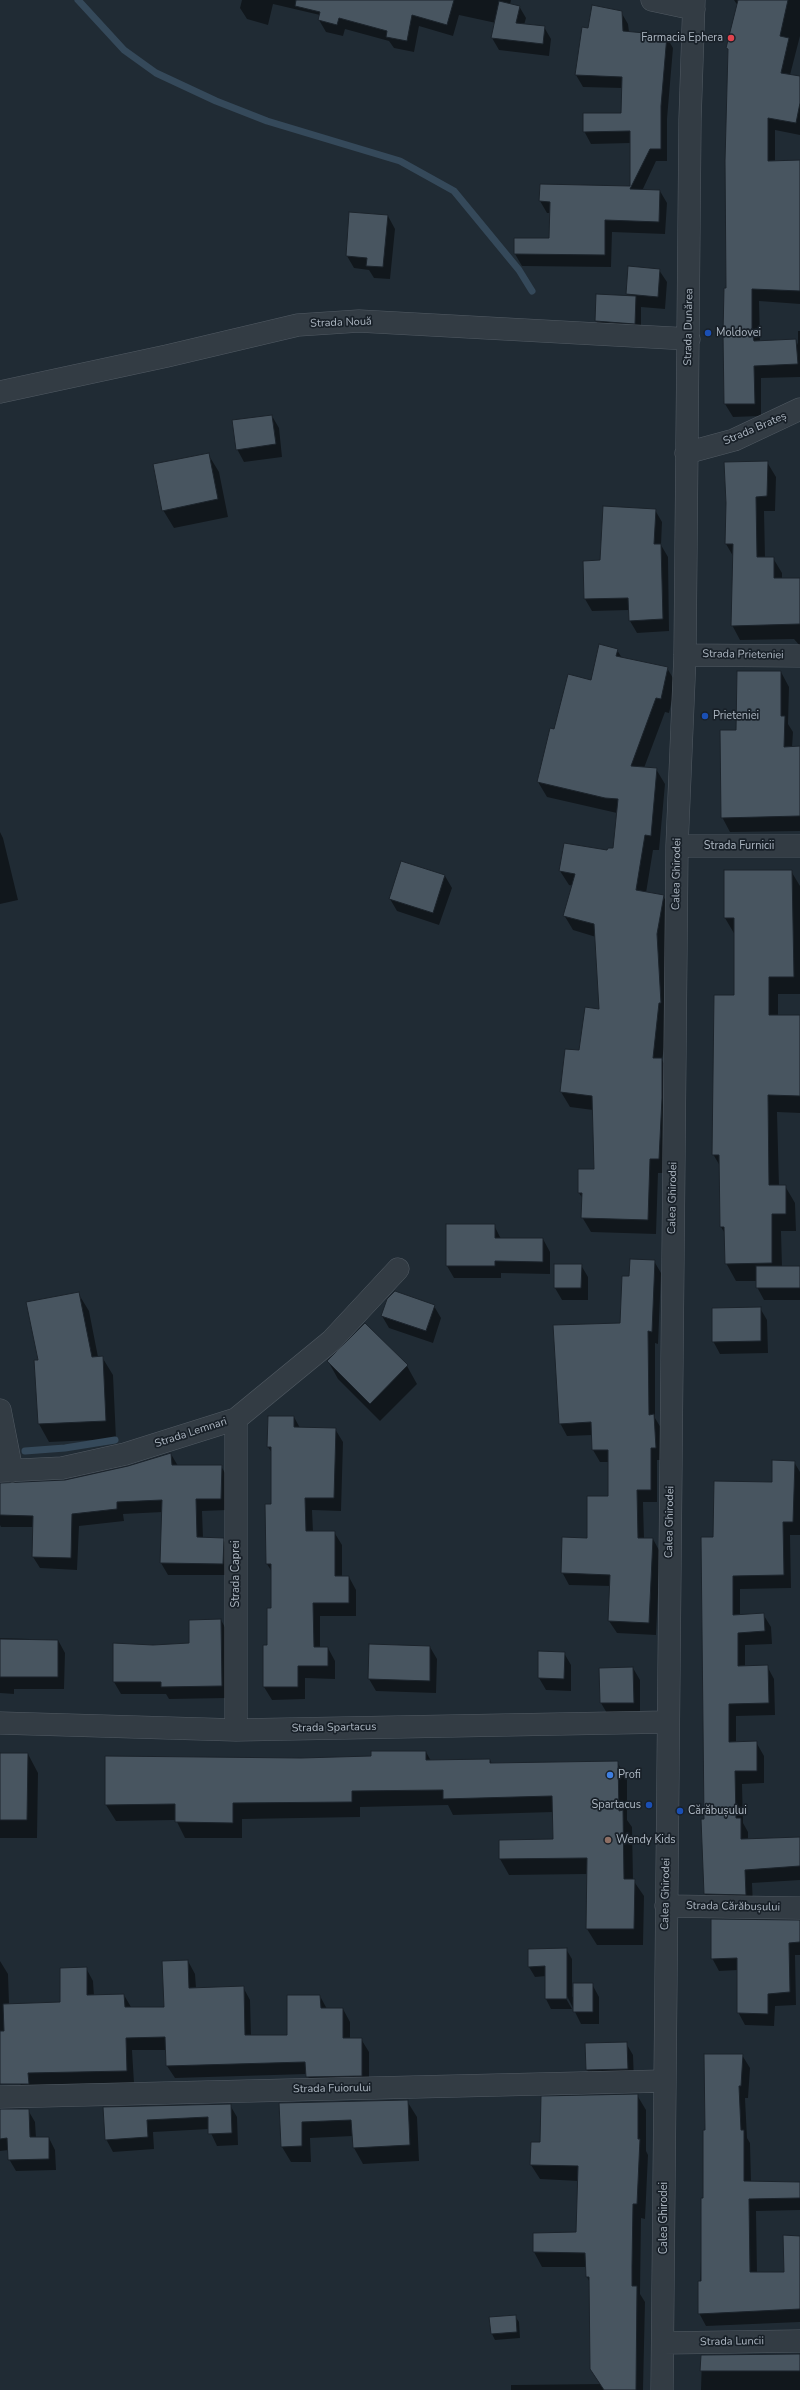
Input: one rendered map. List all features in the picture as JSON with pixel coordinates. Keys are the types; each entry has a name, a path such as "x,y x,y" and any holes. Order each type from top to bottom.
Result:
{"street":[{"path":"652,0 694,5"},
{"name":"Strada Dunărea","path":"685,655 690,120 694,5"},
{"name":"Strada Nouă","path":"0,392 167,356 298,325 359,321 689,339"},
{"name":"Strada Brateș","path":"686,453 734,440 800,409"},
{"name":"Strada Prieteniei","path":"685,655 800,656"},
{"name":"Calea Ghirodei","path":"662,2390 677,846 685,655"},
{"name":"Strada Furnicii","path":"677,846 800,846"},
{"name":"Strada Lemnari","path":"6,1471 62,1468 125,1454 236,1419 331,1341 398,1269"},
{"path":"0,1410 6,1471"},
{"name":"Strada Caprei","path":"236,1419 236,1730"},
{"name":"Strada Spartacus","path":"0,1723 236,1730 668,1722"},
{"name":"Strada Cărăbușului","path":"666,1906 800,1908"},
{"name":"Strada Fuiorului","path":"0,2097 664,2081"},
{"name":"Strada Luncii","path":"663,2343 800,2341"}],"building":[{"path":"296,0 454,0 447,25 412,15 407,41 386,37 387,31 339,18 337,25 318,20 320,12 295,6"},
{"path":"738,0 788,0 780,36 789,38 781,73 800,76 800,103 796,123 768,118 768,161 800,160 800,291 752,289 752,333 754,341 796,339 798,364 754,366 755,404 724,404 723,334 724,288 726,288 725,161 728,49 726,48"},
{"path":"499,1 520,6 516,23 545,26 543,44 491,38"},
{"path":"592,5 622,11 623,31 667,35 661,106 661,149 650,149 630,189 660,190 659,222 605,220 605,255 514,254 514,238 549,238 550,202 539,201 540,184 630,186 630,131 583,132 583,113 621,113 622,77 575,75 582,27 588,28"},
{"path":"349,212 388,215 383,267 366,266 367,258 346,256"},
{"path":"628,266 660,269 658,297 626,294"},
{"path":"596,294 636,296 635,324 595,321"},
{"path":"272,415 276,444 236,450 232,420"},
{"path":"209,453 218,499 162,511 153,464"},
{"path":"768,461 767,496 756,497 757,557 774,557 774,578 800,578 800,624 731,626 733,544 725,544 726,503 724,462"},
{"path":"603,506 656,509 654,544 661,544 663,619 629,621 628,598 584,599 583,561 600,560"},
{"path":"599,644 618,649 616,656 668,667 661,699 656,698 631,766 657,768 651,836 645,835 636,890 664,895 657,934 661,1003 659,1003 653,1058 662,1058 659,1159 650,1159 648,1220 581,1218 582,1193 578,1193 578,1169 594,1169 592,1096 560,1092 565,1049 579,1050 585,1007 599,1009 594,924 563,916 575,874 559,871 564,843 607,850 608,848 613,848 618,799 605,798 537,782 550,728 554,729 568,674 591,680"},
{"path":"737,671 781,671 781,716 785,716 784,747 800,746 800,816 721,818 720,730 736,730"},
{"path":"401,861 445,875 433,913 389,899"},
{"path":"724,870 792,870 794,977 769,977 769,1015 800,1015 800,1096 768,1095 769,1185 786,1185 786,1214 772,1214 772,1263 725,1264 724,1227 720,1227 719,1155 712,1155 714,995 734,995 734,918 724,918"},
{"path":"446,1224 495,1224 495,1238 543,1238 543,1262 495,1261 495,1266 446,1266"},
{"path":"630,1259 655,1260 652,1332 648,1331 649,1415 654,1414 656,1448 651,1448 651,1490 637,1490 638,1538 653,1538 649,1623 608,1621 610,1575 561,1573 562,1537 587,1538 587,1496 608,1496 608,1450 592,1450 591,1422 559,1424 553,1325 620,1323 622,1276 629,1276"},
{"path":"554,1264 582,1264 581,1288 554,1288"},
{"path":"756,1266 800,1266 800,1288 756,1288"},
{"path":"395,1291 435,1305 426,1331 381,1316 387,1299"},
{"path":"79,1292 92,1357 103,1356 106,1421 38,1424 34,1360 38,1360 26,1302"},
{"path":"761,1307 761,1341 712,1342 712,1308"},
{"path":"365,1323 408,1365 370,1404 327,1361"},
{"path":"268,1416 294,1416 294,1427 336,1428 334,1498 305,1498 306,1531 335,1531 335,1576 349,1576 349,1603 313,1603 314,1647 328,1647 328,1666 298,1666 298,1687 263,1687 263,1645 267,1645 267,1608 271,1608 271,1564 266,1564 265,1504 271,1504 271,1447 267,1447"},
{"path":"171,1453 172,1465 222,1465 221,1499 196,1499 197,1537 224,1538 223,1564 160,1563 162,1500 117,1502 117,1509 72,1514 71,1558 32,1557 33,1516 0,1515 0,1483 65,1480 128,1466"},
{"path":"772,1460 795,1461 793,1522 783,1522 784,1575 733,1576 733,1615 764,1613 765,1631 738,1633 738,1666 768,1665 769,1703 729,1704 729,1742 757,1741 757,1771 735,1771 736,1818 741,1818 741,1839 800,1837 800,1866 745,1870 746,1895 704,1894 701,1819 704,1819 701,1537 713,1537 714,1481 772,1482"},
{"path":"221,1619 222,1686 161,1687 161,1682 113,1682 113,1643 153,1645 189,1643 189,1620"},
{"path":"0,1639 58,1640 58,1677 0,1677"},
{"path":"369,1644 430,1646 430,1681 368,1679"},
{"path":"538,1651 565,1652 564,1679 538,1678"},
{"path":"633,1667 634,1703 600,1703 599,1668"},
{"path":"371,1751 426,1751 426,1760 490,1759 490,1763 618,1761 619,1811 623,1810 624,1879 635,1879 634,1929 586,1929 587,1858 499,1859 499,1840 553,1839 552,1796 443,1799 443,1790 352,1791 352,1802 233,1803 233,1823 175,1822 175,1804 105,1805 105,1756 301,1758 371,1756"},
{"path":"0,1753 28,1753 27,1820 0,1820"},
{"path":"711,1919 800,1920 800,1942 789,1943 790,1992 768,1994 768,2014 737,2013 737,1958 711,1959"},
{"path":"567,1948 567,1999 545,1999 545,1966 528,1967 528,1949"},
{"path":"188,1960 189,1988 244,1986 245,2035 287,2035 287,1995 320,1995 321,2008 343,2008 343,2038 362,2038 362,2076 306,2077 305,2062 166,2066 165,2037 126,2038 127,2071 28,2073 29,2084 0,2084 0,2031 4,2031 3,2004 60,2002 60,1968 87,1967 87,1995 124,1994 125,2007 164,2007 162,1961"},
{"path":"573,1983 593,1983 593,2012 573,2012"},
{"path":"627,2042 628,2069 586,2070 585,2043"},
{"path":"704,2054 743,2054 741,2086 739,2086 741,2130 744,2130 744,2181 800,2182 800,2198 749,2199 750,2272 784,2272 783,2235 800,2236 800,2309 698,2314 698,2281 701,2281 703,2130 705,2130"},
{"path":"638,2094 638,2139 640,2139 637,2204 633,2204 632,2266 632,2286 637,2286 636,2390 604,2390 590,2369 589,2277 586,2277 585,2253 533,2252 533,2233 576,2232 578,2166 530,2165 531,2142 540,2142 541,2096"},
{"path":"408,2100 410,2145 353,2148 351,2120 302,2122 302,2146 281,2147 279,2103"},
{"path":"231,2104 232,2133 208,2134 208,2117 147,2120 148,2137 105,2140 103,2107"},
{"path":"0,2109 29,2109 30,2137 49,2137 49,2159 8,2160 7,2138 0,2139"},
{"path":"516,2315 517,2332 491,2334 489,2317"},
{"path":"800,2354 800,2371 700,2371 701,2355"}],"waterway":[{"path":"78,0 124,50 156,73 216,101 267,121 400,161 454,191 519,270 532,291"},
{"path":"25,1451 65,1448 115,1440"}],"place":[{"name":"Farmacia Ephera","path":"731,38"},
{"name":"Moldovei","path":"708,333"},
{"name":"Prieteniei","path":"705,716"},
{"name":"Profi","path":"610,1775"},
{"name":"Spartacus","path":"649,1805"},
{"name":"Cărăbușului","path":"680,1811"},
{"name":"Wendy Kids","path":"608,1840"}]}
